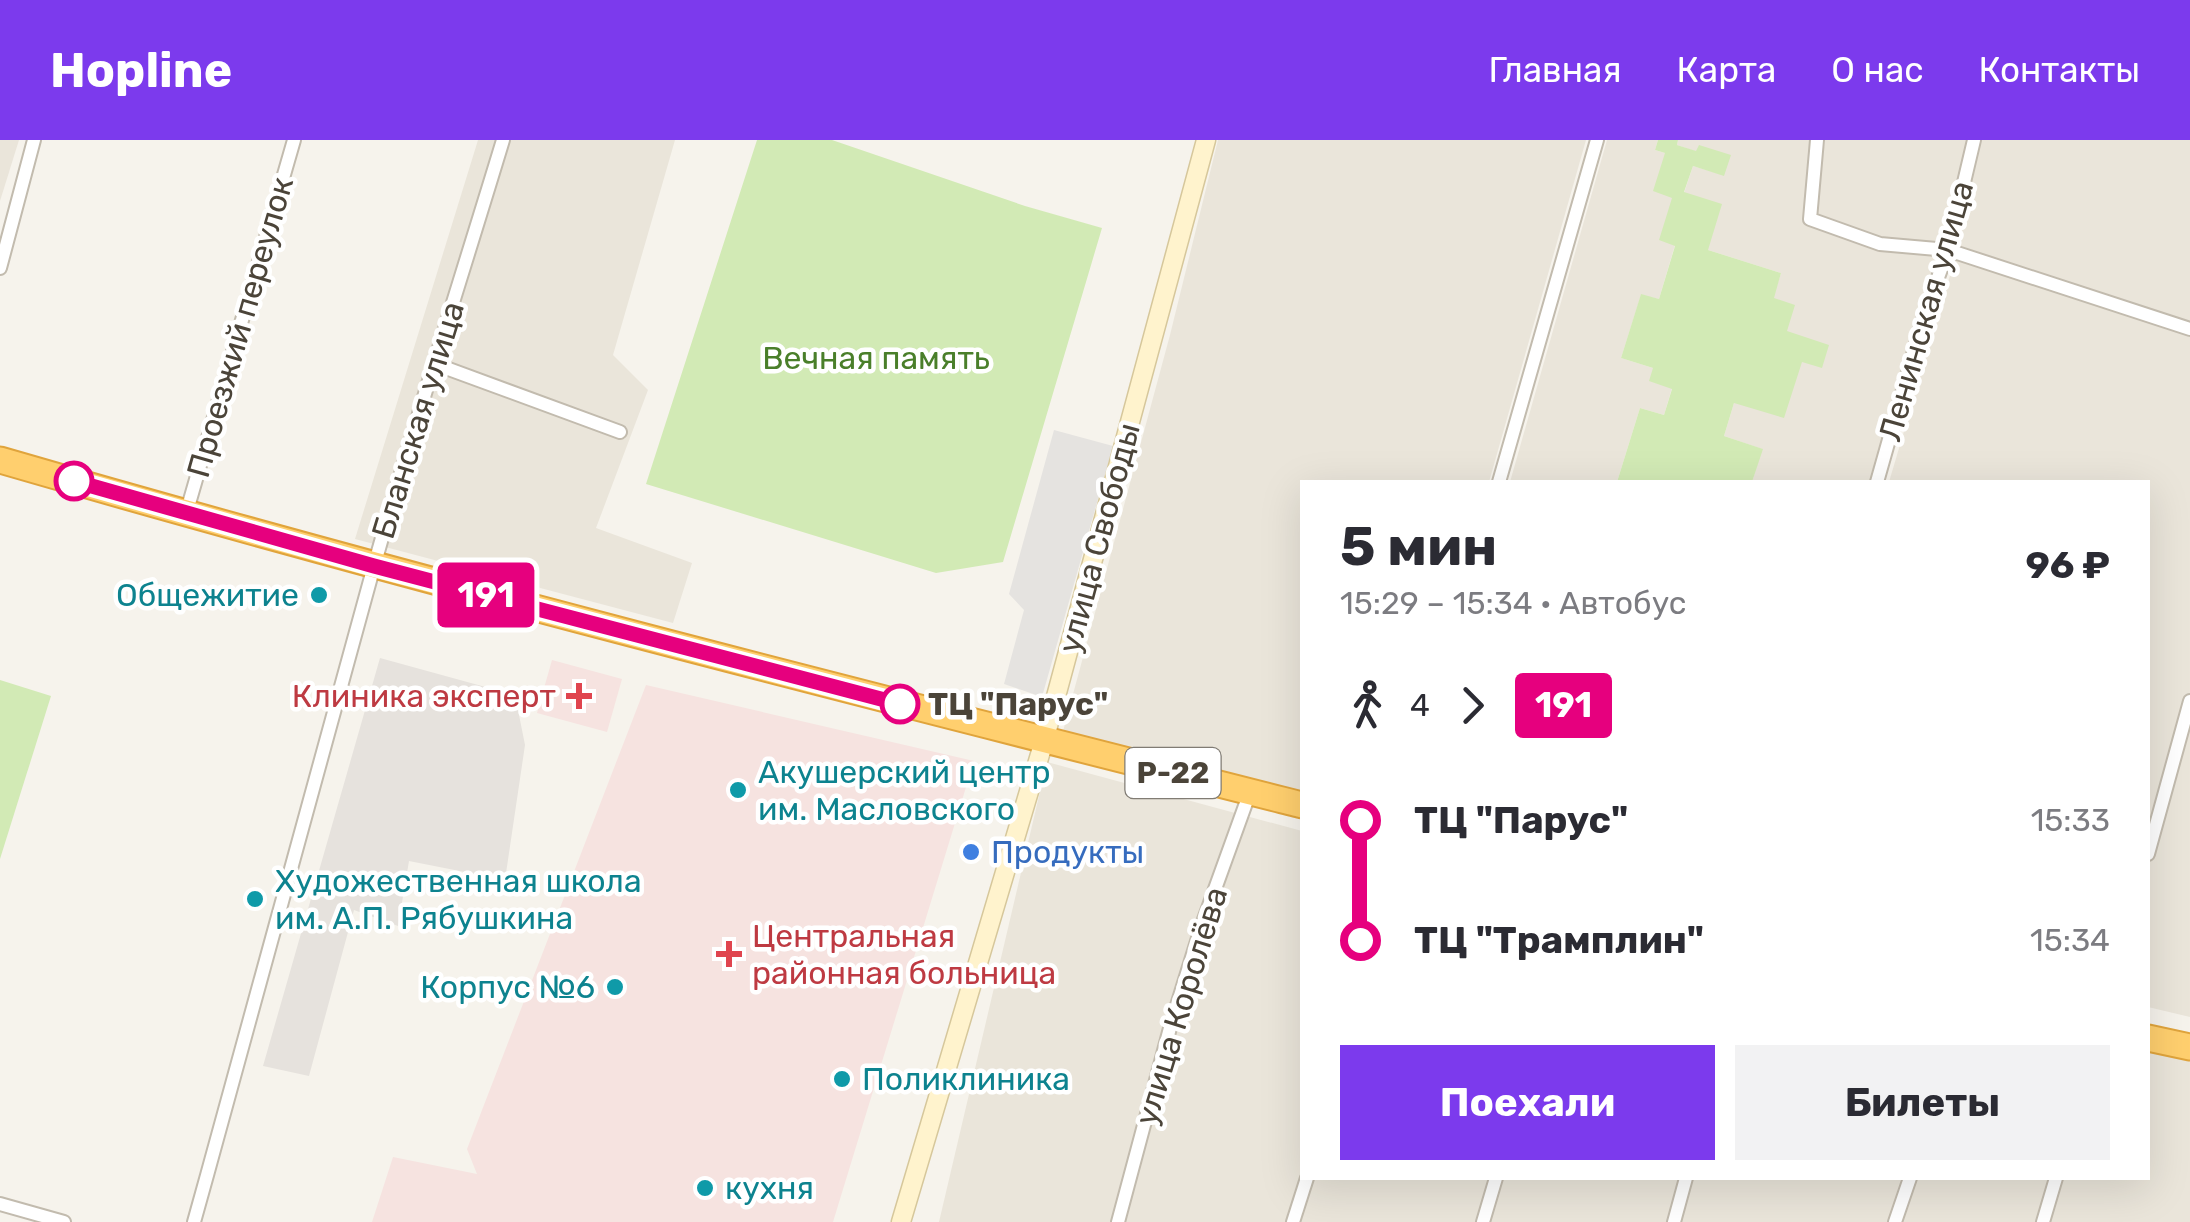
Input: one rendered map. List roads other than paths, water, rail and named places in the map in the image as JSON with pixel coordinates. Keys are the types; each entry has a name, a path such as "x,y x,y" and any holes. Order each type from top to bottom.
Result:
{"highway":[{"name":"Р-22","path":"0,460 374,566 1300,804"},
{"path":"2150,1038 2190,1047"}],"main road":[{"name":"улица Свободы","path":"902,1222 1044,741 1206,140"}],"street":[{"path":"0,268 34,140"},
{"name":"Проезжий переулок","path":"186,514 294,140"},
{"name":"Бланская улица","path":"194,1222 374,566 503,140"},
{"path":"1501,480 1597,140"},
{"path":"1817,140 1810,219 1880,244 1948,250 2190,328"},
{"name":"Ленинская улица","path":"1878,480 1924,316 1948,250 1974,140"},
{"path":"435,364 620,432"},
{"path":"2150,847 2190,701"},
{"name":"улица Королёва","path":"1118,1222 1170,1028 1250,792"},
{"path":"1294,1222 1305,1180"},
{"path":"1482,1222 1495,1180"},
{"path":"1674,1222 1685,1180"},
{"path":"1895,1222 1909,1180"},
{"path":"2043,1222 2055,1180"},
{"path":"0,1204 64,1222"}],"place":[{"name":"Общежитие","path":"319,595"},
{"name":"Клиника эксперт","path":"579,696"},
{"name":"ТЦ \"Парус\"","path":"900,704"},
{"name":"Акушерский центр им. Масловского","path":"738,790"},
{"name":"Продукты","path":"971,852"},
{"name":"Художественная школа им. А.П. Рябушкина","path":"255,899"},
{"name":"Центральная районная больница","path":"729,954"},
{"name":"Корпус №6","path":"615,987"},
{"name":"Поликлиника","path":"842,1079"},
{"name":"кухня","path":"705,1188"}],"park label":[{"name":"Вечная память","path":"876,358"}]}
